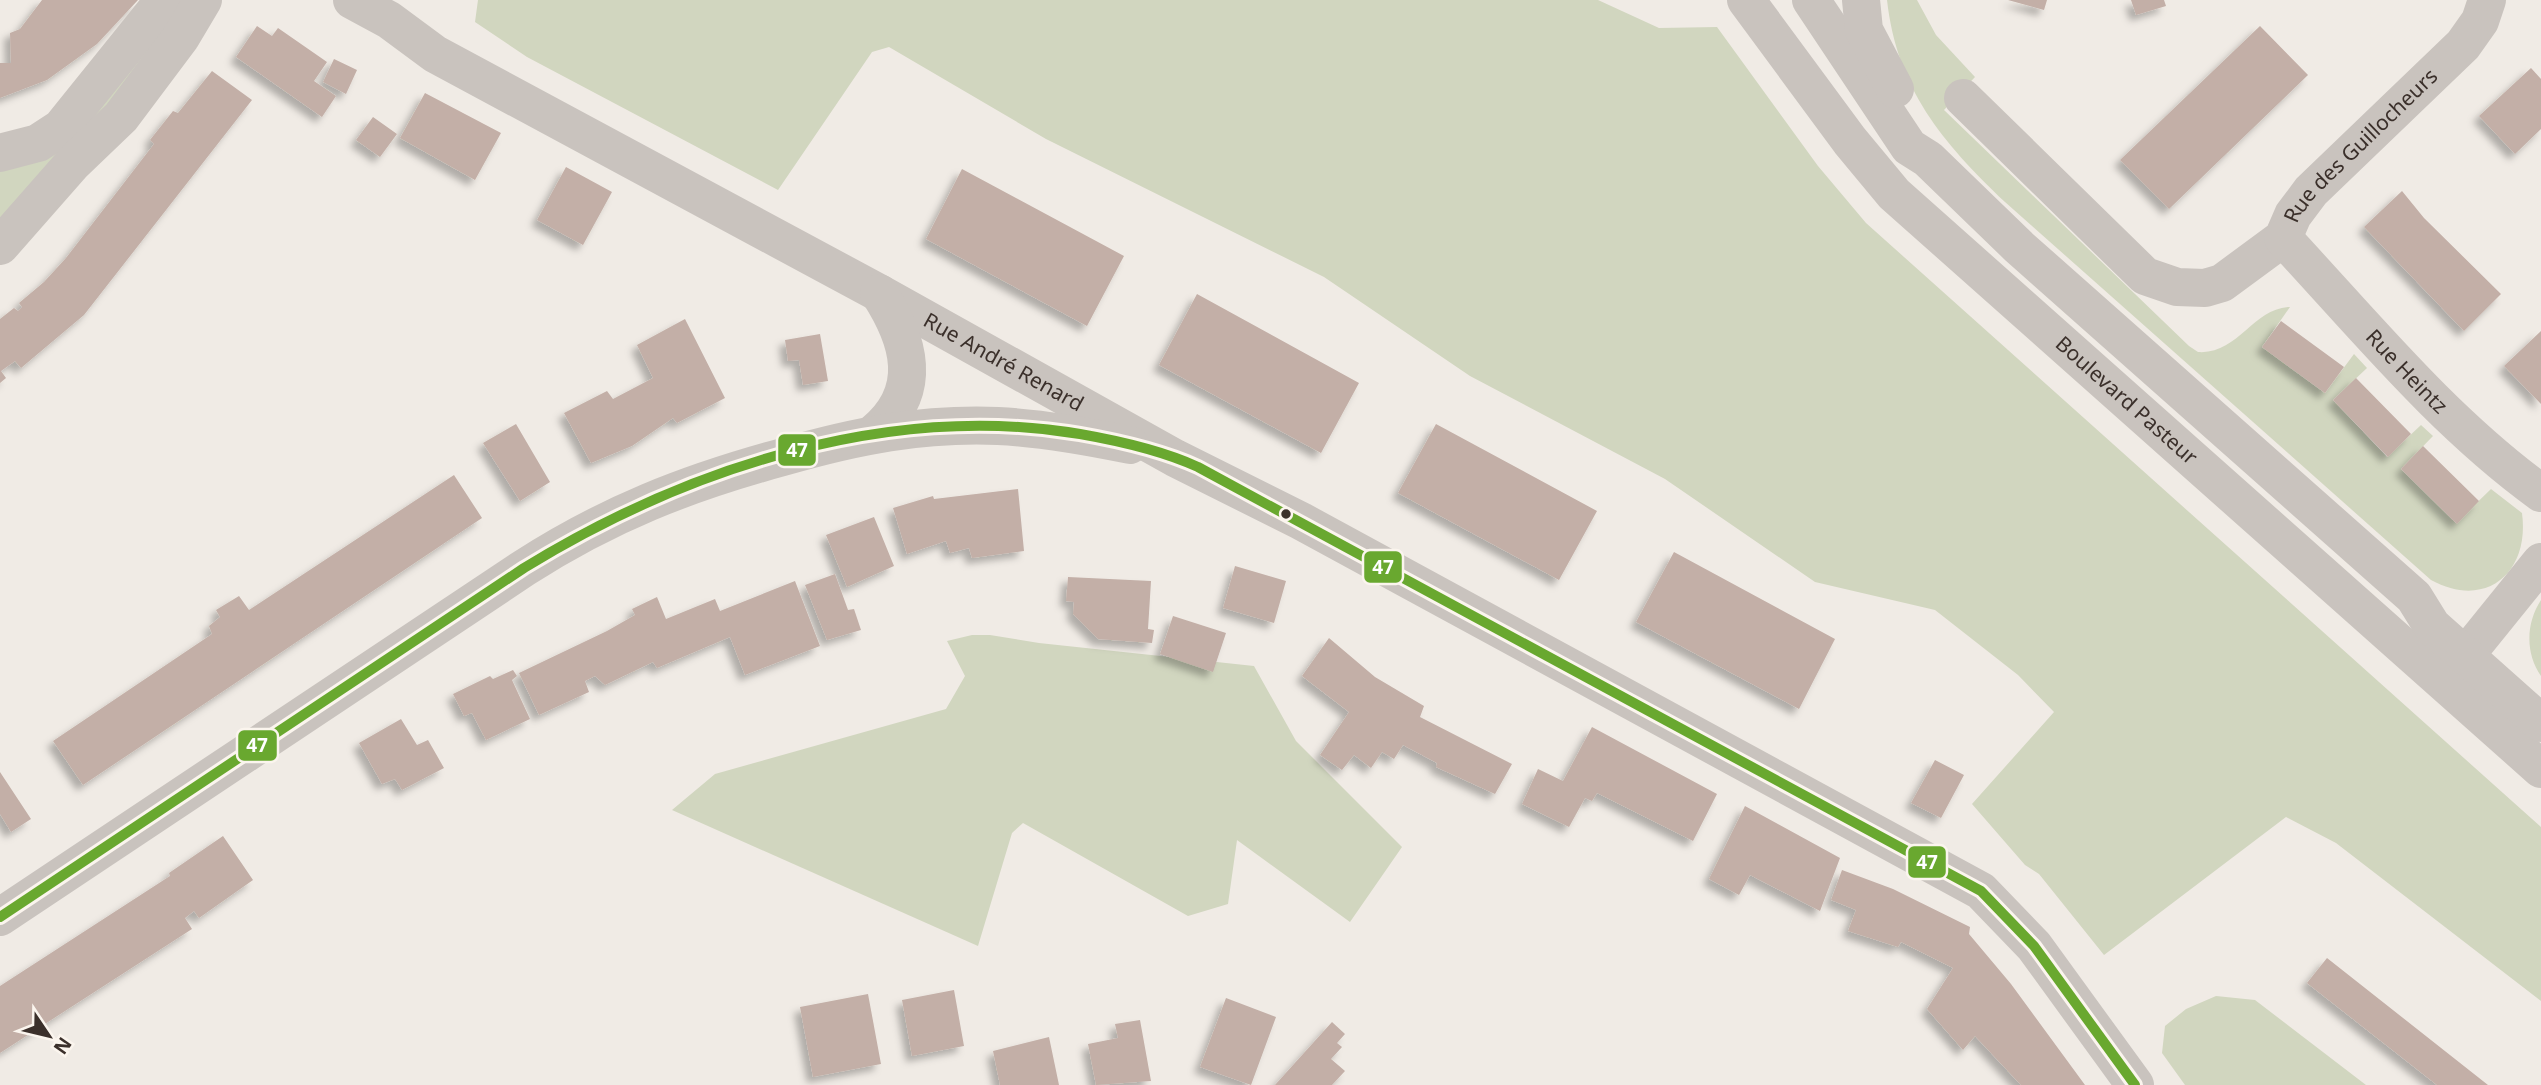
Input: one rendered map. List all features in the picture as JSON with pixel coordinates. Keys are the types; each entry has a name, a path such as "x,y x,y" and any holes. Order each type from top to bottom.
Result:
{"street":[{"path":"0,153 38,143 61,128 164,0"},
{"path":"0,246 74,163 121,117 181,37 203,0"},
{"name":"Rue André Renard","path":"352,0 389,7 435,54 879,293 1175,458 1301,521 1982,891 2034,946 2134,1085"},
{"name":"Boulevard Pasteur","path":"1746,0 1850,141 1894,194 2541,769"},
{"name":"Boulevard Pasteur","path":"1811,0 1909,147 1928,159 2019,247 2414,597 2432,626 2541,723"},
{"name":"Boulevard Pasteur","path":"1861,0 1864,30 1924,136 1928,159"},
{"name":"Rue des Guillocheurs","path":"1963,98 2144,276 2177,287 2205,288 2237,275 2283,238 2293,215 2311,191 2463,45 2480,21 2487,0"},
{"name":"Rue Heintz","path":"2283,238 2432,398 2476,440 2541,493"},
{"path":"875,432 891,419 901,401 906,382 907,361 898,326 879,293"},
{"path":"0,917 574,536 624,510 725,472 875,432 998,426 1072,433 1175,458"},
{"path":"2465,656 2541,562"}],"green space":[{"path":"478,0 1598,0 1659,28 1717,27 1818,166 1866,223 2541,827 2541,1001 2336,843 2286,817 2104,955 2039,874 2025,865 1972,804 2054,712 2018,675 1935,610 1815,582 1665,479 1470,376 1324,277 1046,139 889,47 872,52 778,190 527,57 475,22"},
{"path":"1887,0 1917,0 1936,35 1975,77 1944,110 2189,346 2198,352 2212,351 2235,339 2266,315 2277,309 2290,307 2262,347 2325,393 2354,354 2367,368 2333,400 2387,457 2421,425 2433,436 2401,469 2456,523 2491,489 2522,513 2523,534 2519,553 2500,580 2486,588 2470,591 2451,588 2431,580 2005,202 1961,158 1926,112 1901,61 1892,32"},
{"path":"167,38 0,231 0,165 134,56"},
{"path":"2541,600 2541,676 2532,658 2529,638 2532,618"},
{"path":"972,635 1254,666 1296,741 1402,847 1350,922 1237,840 1228,904 1188,916 1023,823 1012,833 978,946 672,810 715,774 946,709 965,676 947,641"},
{"path":"2216,996 2255,1000 2366,1085 2185,1085 2162,1053 2165,1026 2186,1009"}],"building":[{"path":"42,0 138,0 97,44 47,80 0,98 0,63 11,63 10,33 20,29"},
{"path":"2008,0 2047,0 2044,10"},
{"path":"2131,0 2164,0 2166,6 2136,15"},
{"path":"257,26 272,36 278,28 327,62 314,81 336,96 322,117 236,57"},
{"path":"2260,26 2308,75 2169,209 2120,160"},
{"path":"334,59 357,70 346,94 323,82"},
{"path":"2531,68 2541,79 2541,129 2515,154 2479,116"},
{"path":"212,71 252,100 84,315 21,368 15,361 1,371 6,378 0,383 0,319 14,308 18,311 22,307 19,303 44,282 66,258 154,144 150,140 173,111 178,113"},
{"path":"425,93 501,133 475,180 400,138"},
{"path":"373,117 397,134 380,157 356,140"},
{"path":"566,167 612,192 583,245 537,220"},
{"path":"962,169 1124,256 1087,326 926,239"},
{"path":"2402,191 2424,218 2501,294 2464,331 2364,227"},
{"path":"1197,294 1359,383 1321,453 1159,365"},
{"path":"685,319 725,398 677,423 673,418 632,446 591,463 564,413 607,391 613,399 653,378 637,345"},
{"path":"2281,321 2344,367 2325,393 2262,347"},
{"path":"2541,331 2541,404 2504,366"},
{"path":"820,334 828,381 803,385 799,360 788,361 785,340"},
{"path":"2356,378 2411,434 2388,457 2333,400"},
{"path":"516,424 550,482 520,501 483,443"},
{"path":"1436,424 1597,511 1559,580 1398,493"},
{"path":"2423,446 2479,501 2457,524 2401,469"},
{"path":"454,475 482,518 83,785 53,741 212,634 209,626 220,617 216,610 239,596 249,610"},
{"path":"1018,489 1024,551 972,558 969,548 950,553 946,541 907,554 893,508 933,496 934,499"},
{"path":"874,517 894,566 847,587 826,535"},
{"path":"1674,552 1835,639 1799,709 1636,622"},
{"path":"1235,566 1286,581 1274,623 1223,608"},
{"path":"835,574 848,610 854,609 861,630 827,640 805,585"},
{"path":"1068,577 1151,581 1148,629 1154,630 1152,643 1098,639 1073,614 1074,602 1066,601"},
{"path":"795,581 820,646 745,675 730,637 657,668 653,662 605,685 595,676 585,681 589,692 539,715 519,673 607,631 635,615 632,609 657,597 666,619 715,599 720,611"},
{"path":"1173,616 1226,633 1213,672 1160,654"},
{"path":"1329,638 1375,677 1424,706 1420,717 1512,764 1495,794 1436,767 1437,763 1403,745 1394,759 1382,752 1371,768 1354,755 1342,770 1320,755 1349,712 1302,676"},
{"path":"513,670 517,676 512,680 530,719 486,740 472,713 464,716 453,694 490,676 493,679"},
{"path":"401,719 417,745 428,740 444,768 402,790 395,779 382,784 359,743"},
{"path":"1592,727 1717,794 1693,841 1597,793 1592,801 1585,798 1569,827 1522,804 1538,769 1563,781"},
{"path":"1935,760 1964,775 1941,818 1911,803"},
{"path":"0,772 31,819 11,832 0,814"},
{"path":"1745,806 1840,858 1820,911 1750,875 1739,895 1709,879"},
{"path":"223,836 253,880 199,918 194,911 185,918 192,929 0,1053 0,986 170,876 169,873"},
{"path":"1842,870 1893,889 1970,927 1969,934 2011,984 2085,1085 2021,1085 1975,1036 1963,1050 1927,1009 1953,968 1901,942 1898,947 1848,931 1856,910 1831,900"},
{"path":"2327,958 2488,1085 2437,1085 2307,983"},
{"path":"954,990 964,1046 912,1056 902,1000"},
{"path":"868,994 881,1064 813,1077 800,1007"},
{"path":"1226,998 1276,1017 1251,1085 1200,1067"},
{"path":"1140,1020 1151,1081 1096,1085 1088,1044 1118,1038 1115,1024"},
{"path":"1332,1022 1345,1034 1337,1043 1342,1047 1331,1059 1345,1071 1332,1085 1275,1085"},
{"path":"1049,1037 1059,1085 1000,1085 993,1051"}],"transit line":[{"name":"47","path":"0,917 524,568 587,532 653,500 721,473 791,452 863,436 935,427 1008,426 1110,440 1155,451 1198,467 1981,891 2034,946 2135,1085"}]}
